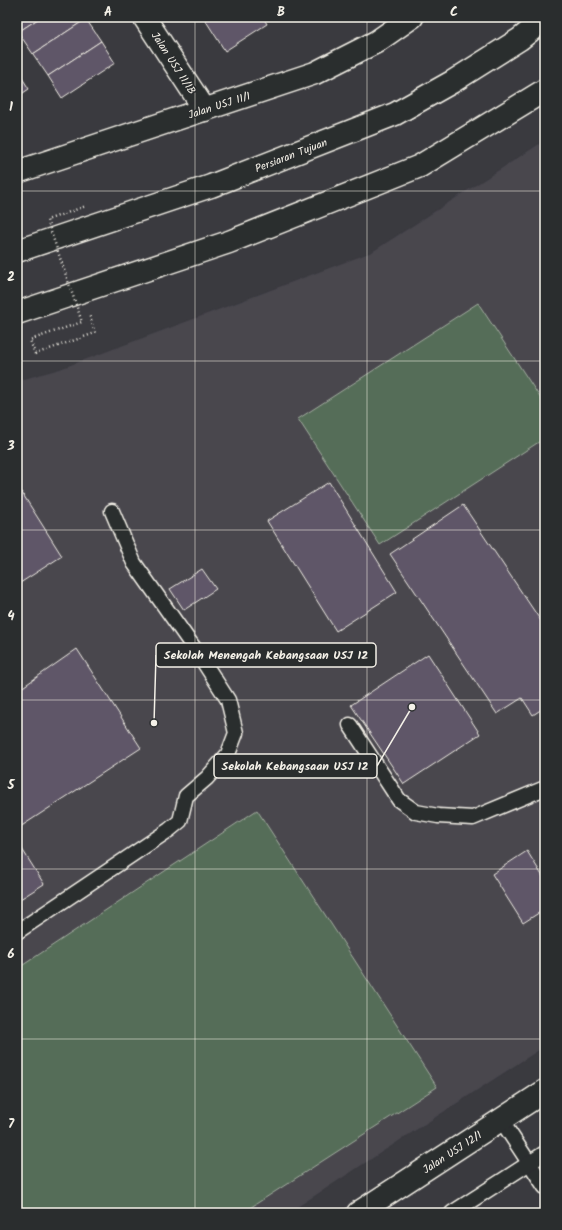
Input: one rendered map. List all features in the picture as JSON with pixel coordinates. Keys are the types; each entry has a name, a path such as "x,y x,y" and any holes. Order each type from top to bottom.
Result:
{"main road":[{"name":"Jalan USJ 11/1B","path":"144,17 205,110"},
{"name":"Jalan USJ 11/1","path":"17,172 315,73 376,42 412,17"},
{"name":"Persiaran Tujuan","path":"17,251 211,186 395,114 452,82 520,38 545,19"},
{"path":"17,312 229,242 420,166 545,90"},
{"name":"Jalan USJ 12/1","path":"358,1213 545,1091"}],"lane":[{"path":"17,932 169,830 180,821 186,796 208,778 228,754 236,733 228,700 201,658 134,563 112,511"},
{"path":"350,725 399,800 416,812 438,816 473,818 545,788"},
{"path":"501,1120 545,1187"},
{"path":"452,1213 545,1154"}],"path":[{"path":"81,291 95,333 35,354 30,340 82,322 47,220 86,206"}],"shaded area":[{"path":"541,143 545,148 545,1046 288,1213 17,1213 17,381 60,369 372,252"}],"green space":[{"path":"478,303 545,405 545,438 380,545 298,419"},
{"path":"257,810 437,1087 242,1213 17,1213 17,969"}],"building":[{"path":"17,17 41,17 18,32"},
{"path":"41,17 85,17 86,19 33,54 18,32"},
{"path":"263,17 267,24 225,51 204,18"},
{"path":"86,19 101,41 48,76 33,54"},
{"path":"101,41 115,63 62,98 48,76"},
{"path":"17,70 29,89 17,97"},
{"path":"329,482 397,592 336,631 267,521"},
{"path":"17,485 62,556 17,585"},
{"path":"463,505 545,627 545,707 533,715 522,698 497,714 390,554"},
{"path":"202,569 216,589 184,610 170,589"},
{"path":"77,649 141,748 17,829 17,691"},
{"path":"428,654 480,734 404,784 351,705"},
{"path":"17,841 44,884 17,901"},
{"path":"527,851 545,880 545,909 523,923 492,874"}],"place":[{"name":"Sekolah Kebangsaan USJ 12","path":"412,707"},
{"name":"Sekolah Menengah Kebangsaan USJ 12","path":"154,723"}]}
